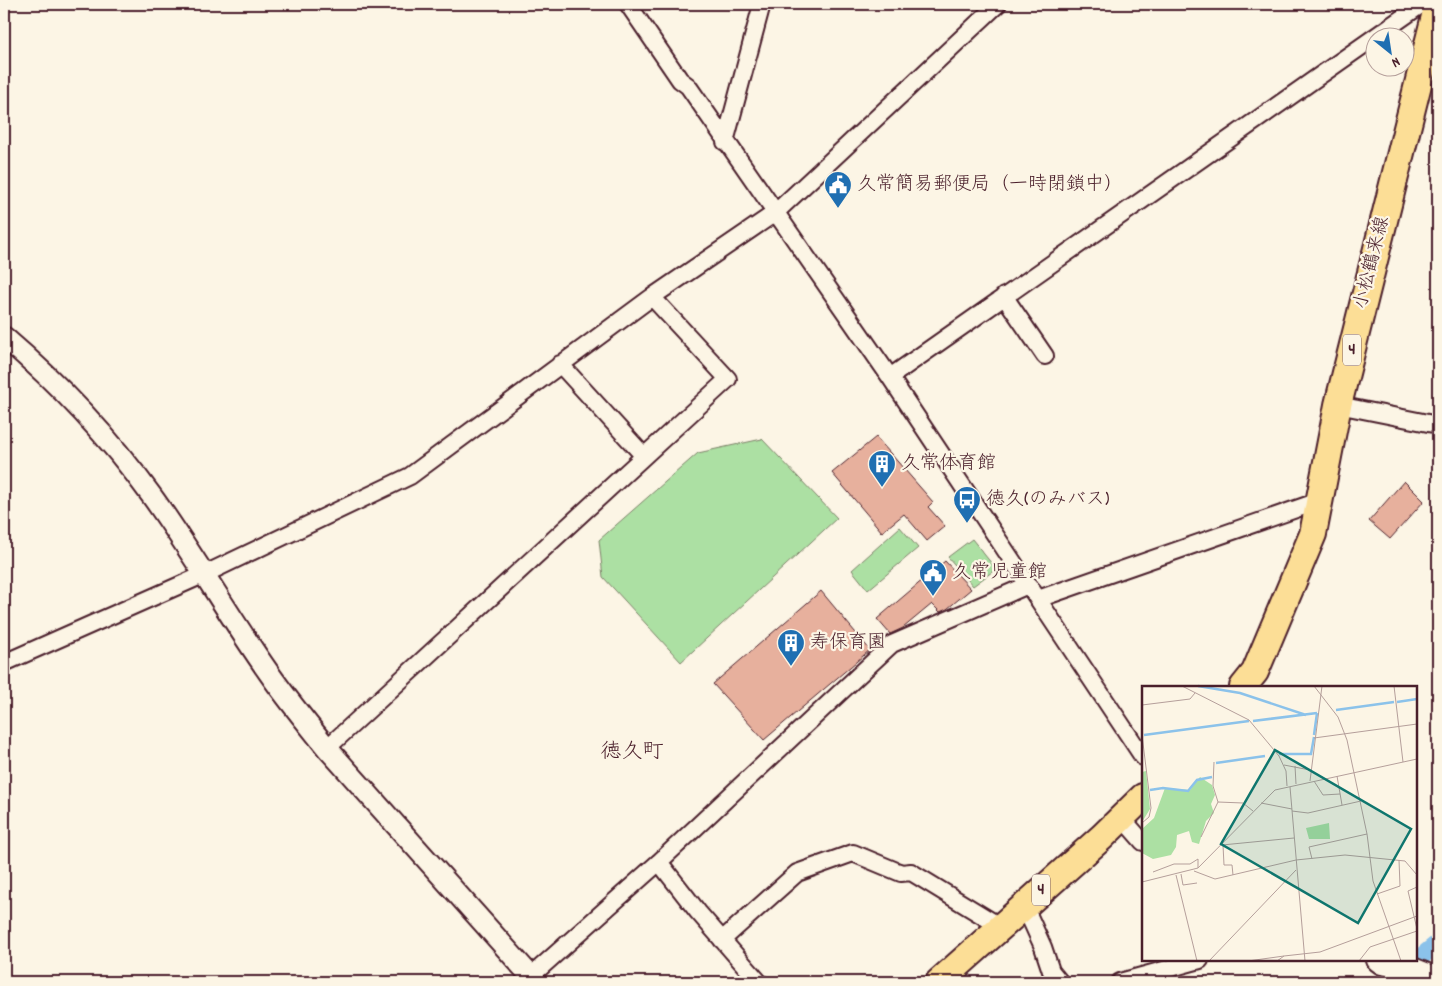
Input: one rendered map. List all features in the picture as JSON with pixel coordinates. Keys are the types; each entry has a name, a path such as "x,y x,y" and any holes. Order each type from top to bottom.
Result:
{"main road":[{"name":"小松鶴来線","path":"1244,686 1254,672 1313,534 1338,405 1438,4"},
{"name":"4","path":"938,982 1142,799"},
{"path":"1379,961 1415,970 1438,979"}],"street":[{"path":"628,4 680,80 688,86 725,142 890,377 1142,755"},
{"path":"725,142 762,4"},
{"path":"4,663 205,574 410,476 652,297 775,213 998,4"},
{"path":"890,377 1422,4"},
{"path":"1004,296 1045,356"},
{"path":"327,748 728,379 652,297"},
{"path":"4,337 73,401 113,446 152,496 268,672 298,713 327,748 534,979 892,644 1028,585"},
{"path":"560,364 644,456"},
{"path":"1338,405 1438,425"},
{"path":"1038,599 1319,501"},
{"path":"1122,818 1142,841"},
{"path":"722,940 797,873 853,853 901,873 911,872 1001,927"},
{"path":"659,862 722,940 759,982"},
{"path":"1024,905 1052,971 1060,982"},
{"path":"1120,982 1196,961"}],"green space":[{"path":"762,439 837,518 681,662 603,577 599,540 698,453"},
{"path":"900,527 918,548 868,590 852,570"},
{"path":"972,539 996,569 973,586 948,557"}],"building":[{"name":"久常体育館","path":"876,437 933,502 928,507 945,526 927,541 904,514 882,532 832,473"},
{"path":"1404,481 1424,501 1390,539 1369,521"},
{"name":"久常児童館","path":"945,561 971,589 947,609 940,612 932,604 903,628 890,634 877,619"},
{"name":"寿保育園","path":"821,591 870,650 764,740 713,684"}],"waterway":[{"path":"1422,956 1438,943"},
{"path":"1386,982 1395,977"}],"place":[{"name":"久常簡易郵便局（一時閉鎖中）","path":"838,209"},
{"name":"久常体育館","path":"882,488"},
{"name":"徳久(のみバス)","path":"967,524"},
{"name":"久常児童館","path":"933,597"},
{"name":"寿保育園","path":"791,667"}],"district":[{"name":"徳久町","path":"632,753"}]}
